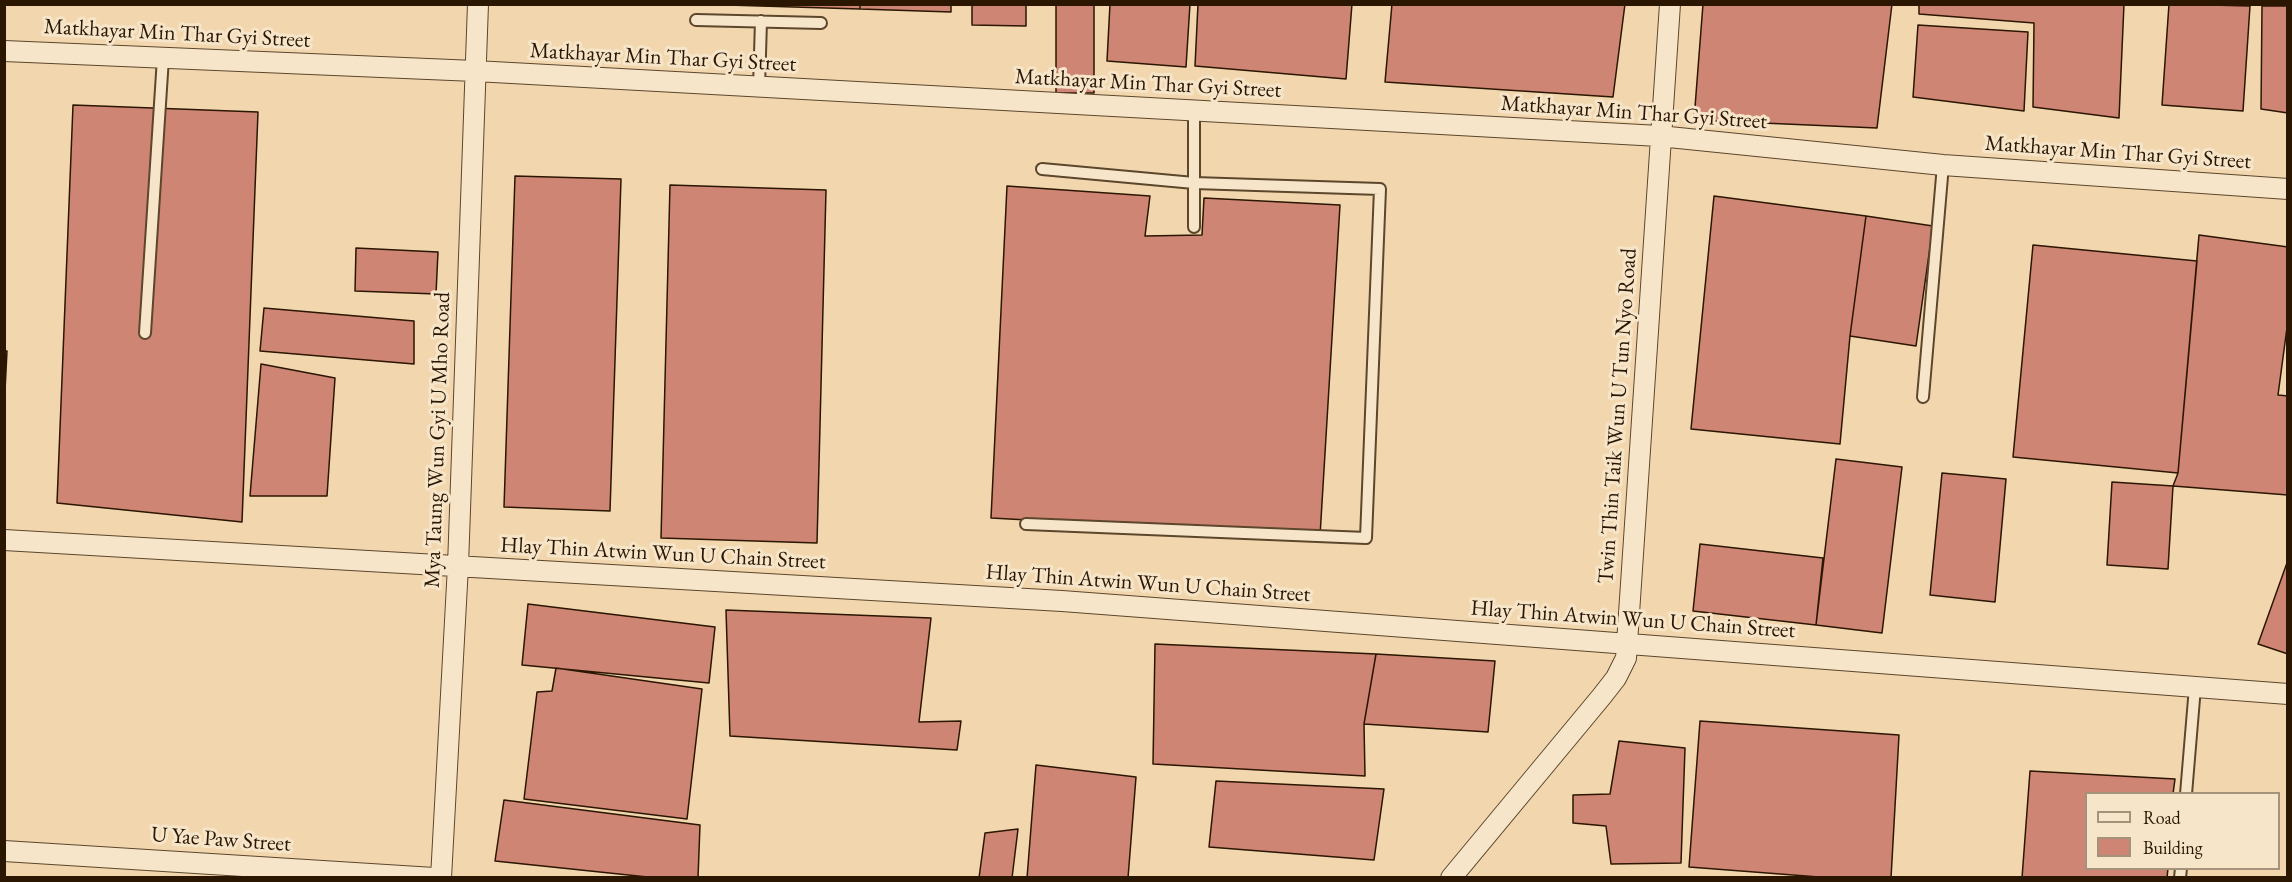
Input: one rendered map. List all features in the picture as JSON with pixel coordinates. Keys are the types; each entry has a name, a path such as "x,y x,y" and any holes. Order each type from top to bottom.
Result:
{"street":[{"name":"Mya Taung Wun Gyi U Mho Road","path":"441,878 458,566 478,4"},
{"name":"Twin Thin Taik Wun U Tun Nyo Road","path":"1450,878 1602,696 1616,678 1626,658 1659,136 1670,4"},
{"name":"Matkhayar Min Thar Gyi Street","path":"4,51 475,71 1659,136 1943,165 2288,189"},
{"name":"Hlay Thin Atwin Wun U Chain Street","path":"4,540 1062,601 2288,694"},
{"name":"U Yae Paw Street","path":"4,850 434,878"}],"lane":[{"path":"696,20 821,23"},
{"path":"759,87 761,21"},
{"path":"145,333 163,58"},
{"path":"1194,111 1194,227"},
{"path":"1923,397 1943,165"},
{"path":"1026,524 1366,538 1380,189 1194,183 1042,169"},
{"path":"2186,792 2195,687"}],"building":[{"path":"694,4 860,4 860,9"},
{"path":"860,4 951,4 951,12 860,9"},
{"path":"972,4 1026,4 1026,26 972,25"},
{"path":"1056,4 1094,4 1094,93 1056,93"},
{"path":"1110,4 1190,4 1186,67 1107,61"},
{"path":"1198,4 1352,4 1346,79 1195,66"},
{"path":"1392,4 1625,4 1613,97 1385,82"},
{"path":"1703,4 1892,4 1877,128 1694,120"},
{"path":"1919,4 2124,4 2119,118 2033,107 2034,23 1919,14"},
{"path":"2169,4 2250,6 2243,111 2162,105"},
{"path":"2262,6 2288,6 2288,113 2261,109"},
{"path":"1918,25 2028,32 2024,111 1913,97"},
{"path":"73,105 258,112 242,522 57,503"},
{"path":"515,176 621,179 610,511 504,507"},
{"path":"670,185 826,190 817,543 661,538"},
{"path":"1007,186 1150,196 1145,236 1202,235 1204,198 1340,205 1320,536 991,518"},
{"path":"1714,196 1866,216 1850,336 1840,444 1691,429"},
{"path":"1866,216 1933,226 1916,346 1850,336"},
{"path":"2199,235 2288,247 2288,320 2278,395 2288,396 2288,495 2173,486 2178,473"},
{"path":"2033,245 2197,261 2178,473 2013,457"},
{"path":"356,248 438,252 436,294 355,291"},
{"path":"264,308 414,321 414,364 260,351"},
{"path":"4,351 7,351 4,411"},
{"path":"261,364 335,378 327,496 250,496"},
{"path":"1836,459 1902,467 1882,633 1816,625"},
{"path":"1942,473 2006,479 1995,602 1930,595"},
{"path":"2112,482 2173,486 2168,569 2107,565"},
{"path":"1700,544 1823,558 1816,625 1693,611"},
{"path":"2288,560 2288,654 2258,644"},
{"path":"528,604 715,627 709,683 522,665"},
{"path":"726,610 931,618 919,722 961,721 957,750 730,736"},
{"path":"1155,644 1376,654 1364,724 1365,776 1153,764"},
{"path":"1376,654 1495,661 1488,732 1364,724"},
{"path":"556,668 702,689 687,819 524,799 537,692 552,691"},
{"path":"1700,721 1899,735 1891,878 1832,878 1689,867"},
{"path":"1619,741 1685,748 1681,863 1611,864 1606,826 1573,823 1573,795 1610,794"},
{"path":"1036,765 1136,777 1128,878 1027,878"},
{"path":"2030,771 2175,779 2173,792 2085,792 2085,870 2168,870 2167,878 2022,878"},
{"path":"1216,781 1384,789 1374,860 1209,847"},
{"path":"504,800 700,825 698,878 657,878 495,861"},
{"path":"1018,829 1012,878 979,878 985,833"}]}
